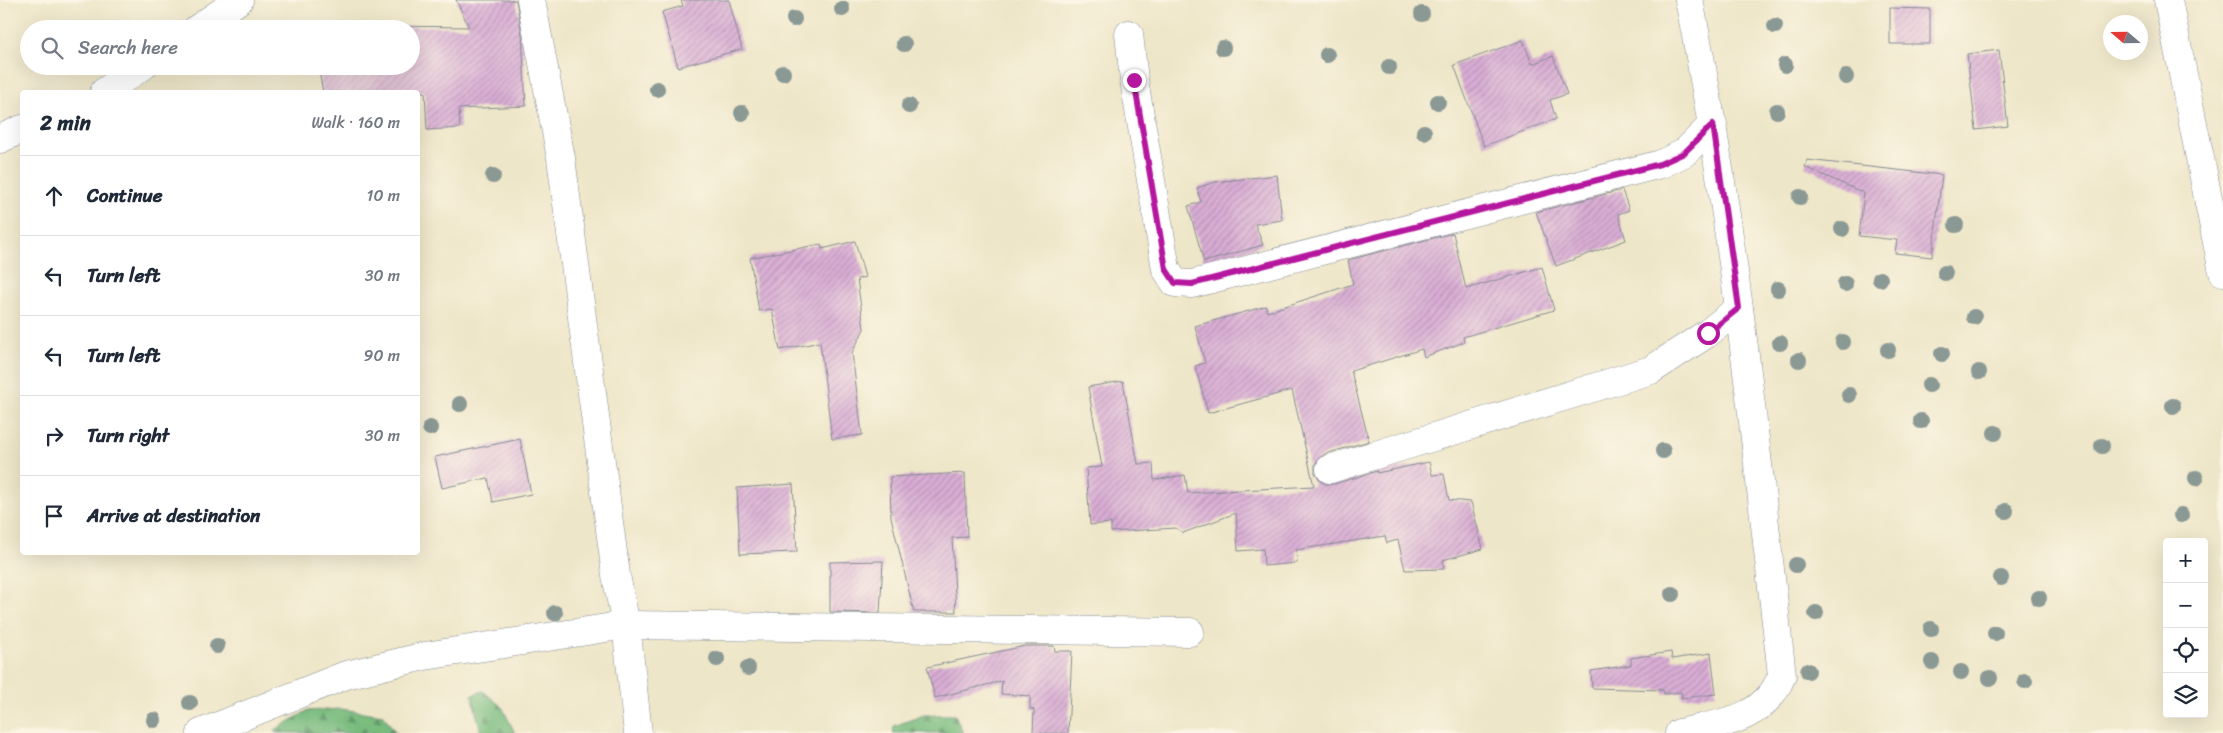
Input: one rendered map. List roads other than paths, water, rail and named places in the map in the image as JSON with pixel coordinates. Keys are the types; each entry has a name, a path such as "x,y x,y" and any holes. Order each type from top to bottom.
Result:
{"street":[{"path":"210,20 239,0"},
{"path":"531,0 561,158 616,575 626,625 638,733"},
{"path":"1679,733 1745,717 1762,706 1777,690 1782,675 1739,308 1713,124 1689,0"},
{"path":"2168,0 2223,272"},
{"path":"1129,34 1134,80 1166,269 1175,283 1192,284 1660,164 1684,153 1713,124"},
{"path":"107,90 129,75"},
{"path":"0,139 20,130"},
{"path":"1330,469 1651,370 1708,333 1739,308"},
{"path":"201,733 346,676 425,656 626,625 1190,632"}]}
